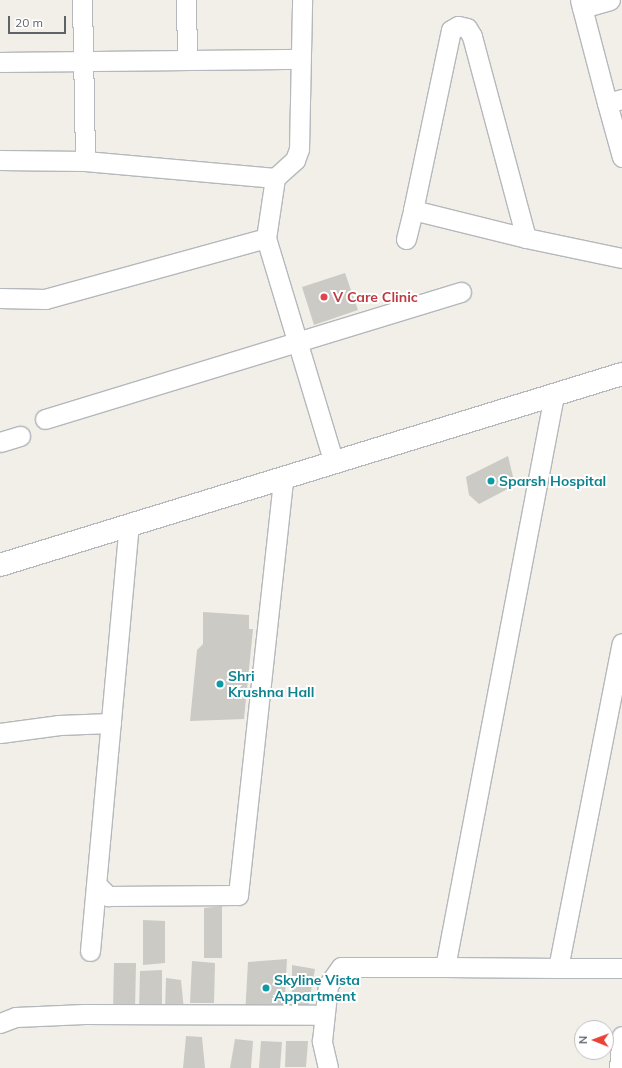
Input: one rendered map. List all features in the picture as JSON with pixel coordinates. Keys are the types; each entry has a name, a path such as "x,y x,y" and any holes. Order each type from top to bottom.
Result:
{"street":[{"path":"82,0 85,161"},
{"path":"186,0 187,59"},
{"path":"302,0 299,59 299,149 295,160 275,178 266,238 300,342 334,463"},
{"path":"610,0 581,4 615,101 622,157"},
{"path":"406,239 451,30 467,28 472,36 526,238"},
{"path":"0,62 299,59"},
{"path":"0,160 85,161 275,178"},
{"path":"412,210 526,238 622,258"},
{"path":"0,298 45,299 266,238"},
{"path":"46,419 461,292"},
{"path":"0,565 622,374"},
{"path":"445,968 554,395"},
{"path":"0,442 20,436"},
{"path":"97,885 108,896 238,895 283,479"},
{"path":"90,951 129,526"},
{"path":"558,968 622,643"},
{"path":"0,733 59,725 111,723"},
{"path":"328,1068 322,1041 324,1015 328,986 341,966 445,968 622,968"},
{"path":"0,1023 16,1016 84,1014 324,1015"},
{"path":"619,1068 622,1036"}],"building":[{"path":"345,273 358,310 314,325 302,287"},
{"name":"Sparsh Hospital","path":"508,456 515,485 479,504 469,495 466,477"},
{"name":"Shri Krushna Hall","path":"203,612 249,615 249,629 253,629 244,719 190,721 197,650 203,644"},
{"path":"222,906 222,958 204,958 204,908"},
{"path":"143,920 165,921 165,963 143,965"},
{"name":"Skyline Vista Appartment","path":"287,959 284,1015 245,1015 248,962"},
{"path":"192,961 215,963 214,1003 190,1003"},
{"path":"114,963 136,963 135,1011 113,1011"},
{"path":"292,965 315,969 308,1008 292,1010"},
{"path":"162,970 162,1009 139,1010 140,971"},
{"path":"166,978 181,980 184,1010 165,1011"},
{"path":"186,1036 202,1037 205,1068 183,1068"},
{"path":"235,1039 253,1041 251,1068 230,1068"},
{"path":"261,1041 282,1042 280,1068 259,1068"},
{"path":"286,1041 308,1041 306,1067 285,1067"}],"place":[{"name":"V Care Clinic","path":"324,297"},
{"name":"Sparsh Hospital","path":"491,481"},
{"name":"Shri Krushna Hall","path":"220,684"},
{"name":"Skyline Vista Appartment","path":"266,988"}]}
